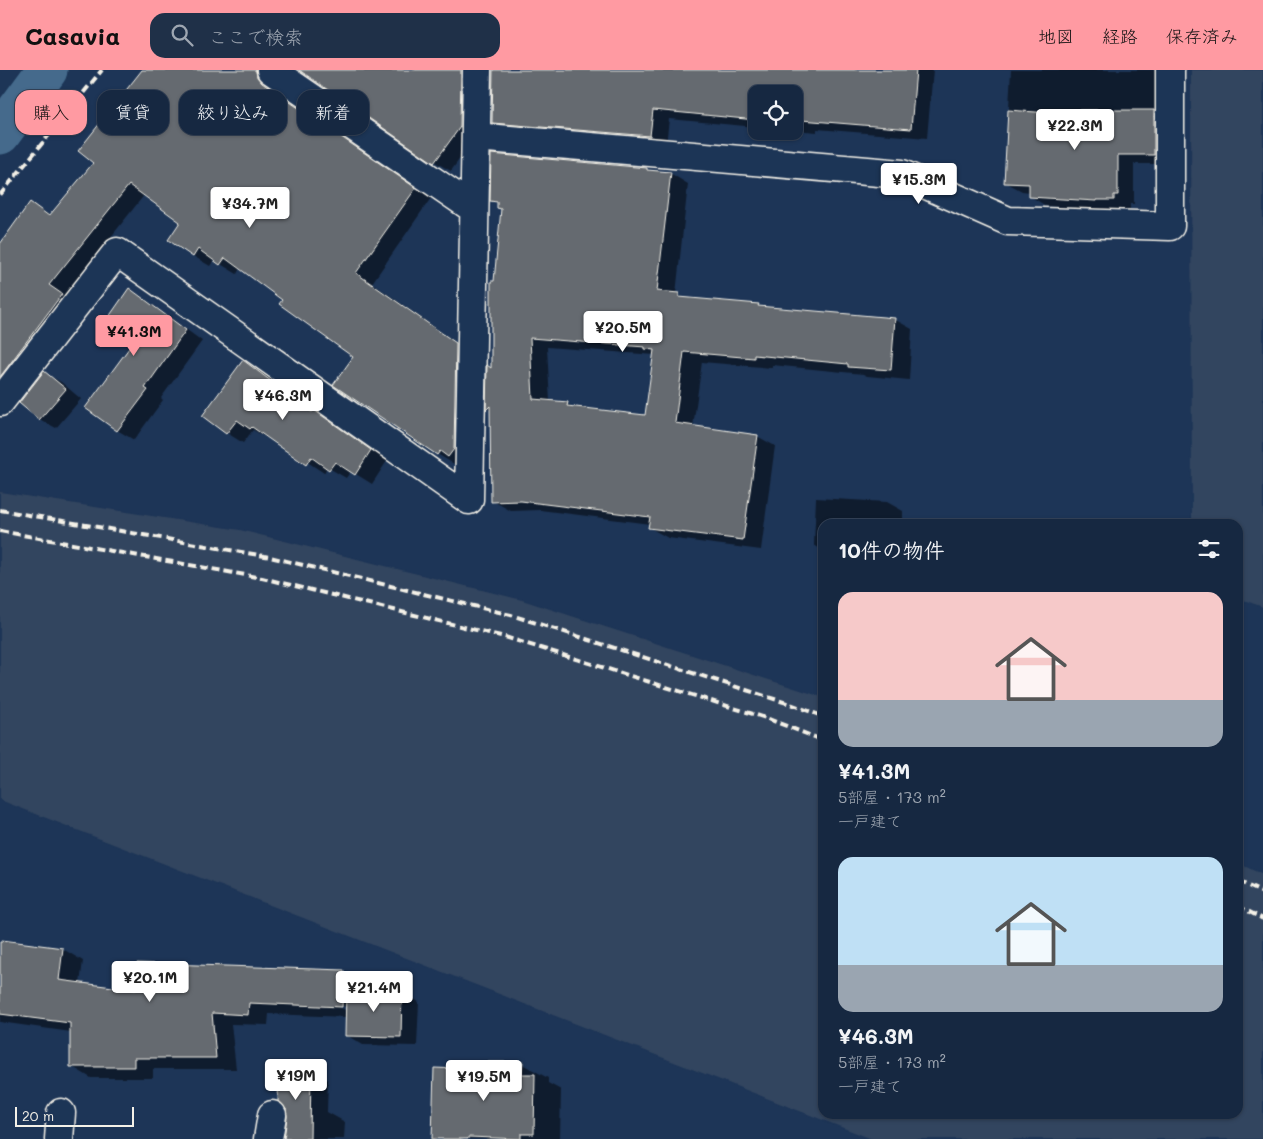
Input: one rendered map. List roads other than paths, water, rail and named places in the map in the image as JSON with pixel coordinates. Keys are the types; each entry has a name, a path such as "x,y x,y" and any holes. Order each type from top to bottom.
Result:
{"street":[{"path":"271,70 474,209"},
{"path":"0,402 117,252 469,500 477,70"},
{"path":"476,137 902,174 1008,221 1170,226 1170,70"}],"waterway":[{"path":"0,134 47,70"}],"railway":[{"path":"0,195 102,70"},
{"path":"0,510 270,557 511,615 818,714"},
{"path":"0,531 262,578 505,637 766,718 818,738"},
{"path":"1243,883 1263,893"},
{"path":"1243,909 1263,919"}]}
